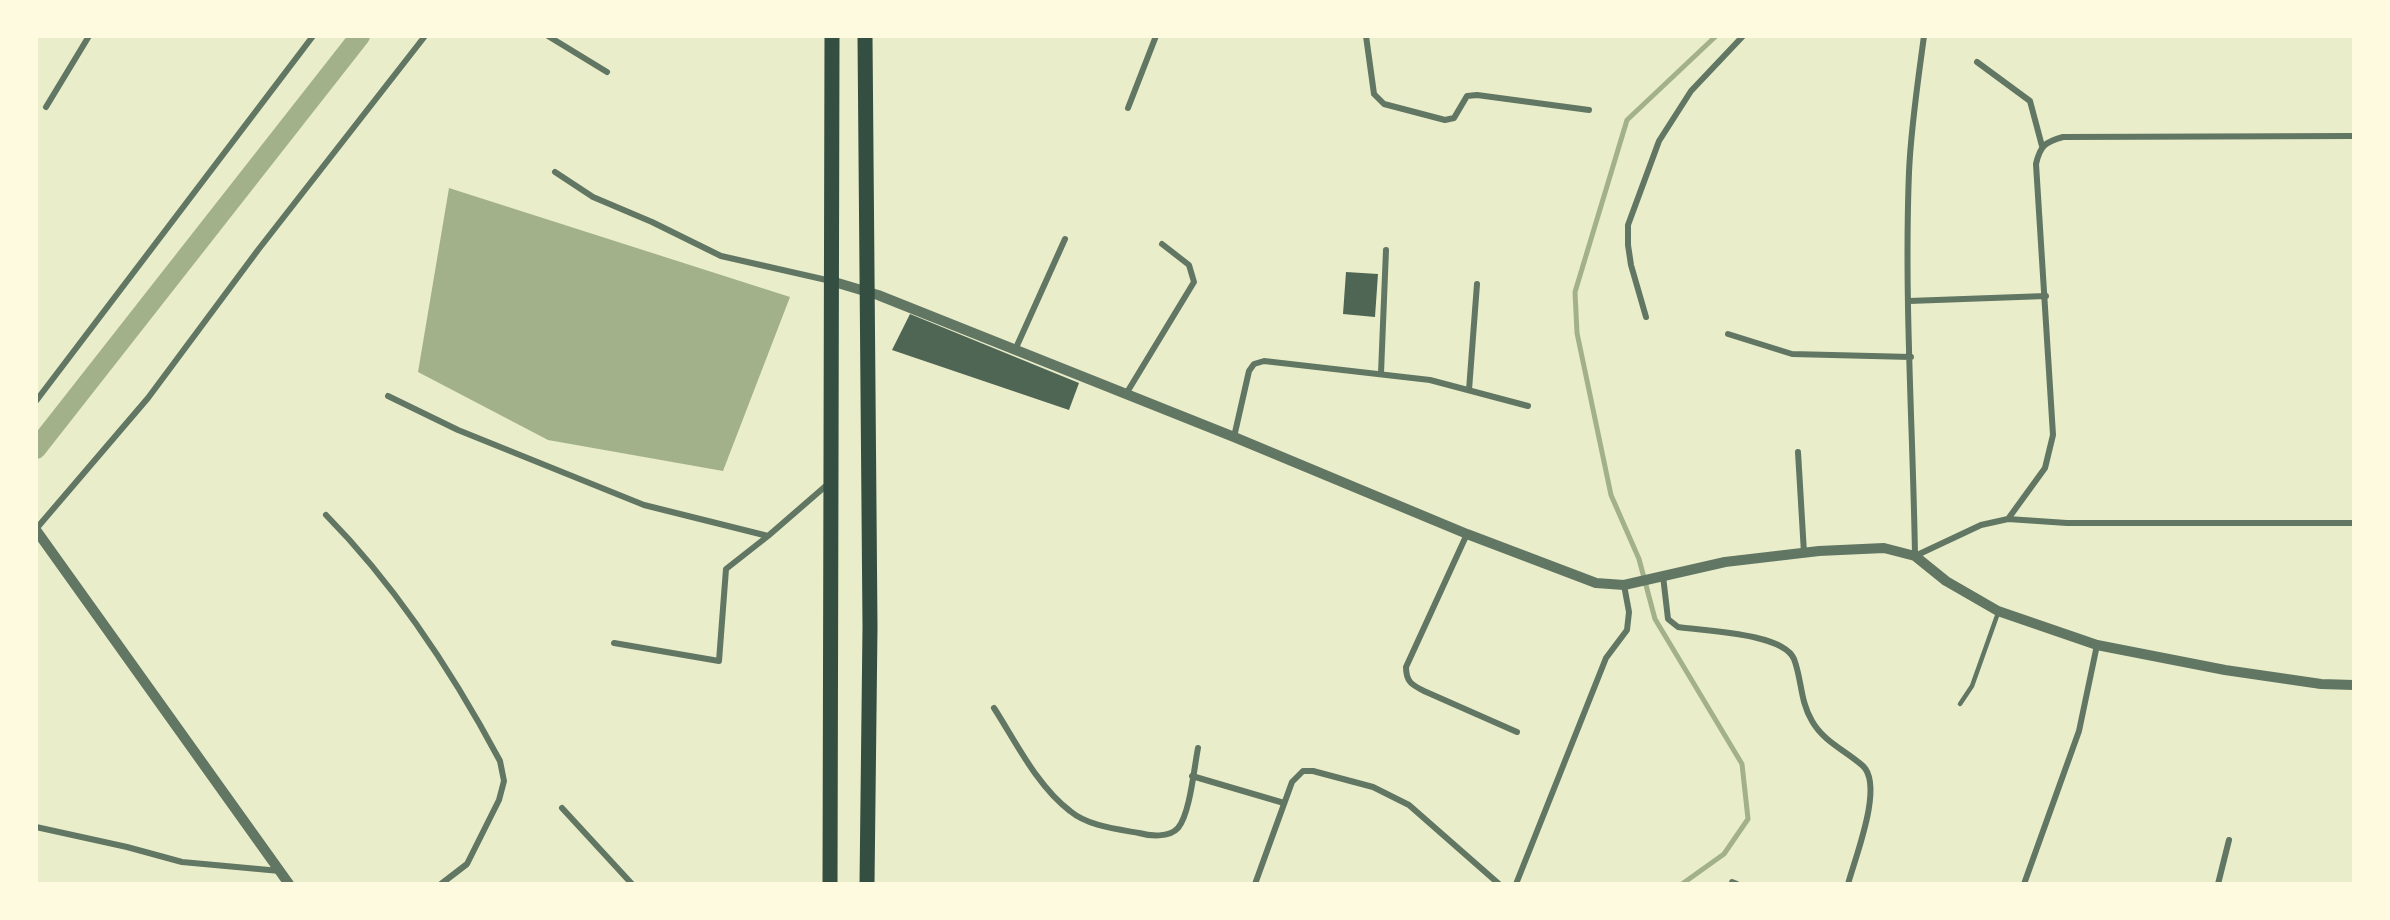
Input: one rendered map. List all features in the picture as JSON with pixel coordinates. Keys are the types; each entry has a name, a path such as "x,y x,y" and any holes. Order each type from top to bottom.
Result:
{"main road":[{"path":"831,884 832,36"},
{"path":"865,36 870,616 867,884"}],"street":[{"path":"46,108 89,36"},
{"path":"36,401 313,36"},
{"path":"289,884 36,530 148,398 258,249 425,36"},
{"path":"548,36 607,72"},
{"path":"1128,108 1156,36"},
{"path":"1366,36 1374,94 1384,104 1445,120 1454,118 1459,113 1467,96 1477,95 1589,110"},
{"path":"1646,316 1628,245 1628,225 1659,141 1691,91 1743,36"},
{"path":"1915,556 1909,301 1909,172 1913,116 1924,36"},
{"path":"1977,62 2030,101 2042,146"},
{"path":"2008,519 2045,468 2053,435 2036,164 2046,141 2063,137 2354,136"},
{"path":"555,172 593,197 652,222 721,256 867,291 1234,437 1467,534 1596,583 1628,584 1725,562 1804,553 1884,548 1915,556 1946,580 1998,611 2097,645 2225,670 2321,684 2354,686"},
{"path":"1015,350 1065,239"},
{"path":"1126,394 1194,282 1189,265 1162,244"},
{"path":"1381,373 1386,250"},
{"path":"1469,390 1477,284"},
{"path":"1909,301 2046,296"},
{"path":"1728,334 1792,354 1911,357"},
{"path":"1234,437 1249,371 1254,363 1275,362 1430,380 1528,406"},
{"path":"388,396 458,430 644,505 768,536"},
{"path":"1798,452 1804,553"},
{"path":"614,643 718,661 726,569 831,481"},
{"path":"326,515 360,549 412,618 500,761 504,781 499,800 467,864 441,884"},
{"path":"1915,556 1981,525 2008,519 2067,523 2354,523"},
{"path":"1467,534 1406,667 1406,676 1410,684 1517,732"},
{"path":"1659,577 1671,624 1678,627 1765,639 1783,647 1793,657 1801,696 1812,721 1825,738 1868,772 1872,784 1871,801 1848,884"},
{"path":"1516,884 1606,658 1627,630 1628,584"},
{"path":"2026,884 2079,731 2097,645"},
{"path":"994,708 1050,792 1070,812 1088,822 1150,836 1168,834 1178,828 1186,807 1197,748"},
{"path":"1255,884 1292,782 1303,771 1313,771 1373,787 1409,805 1499,884"},
{"path":"1192,776 1284,803"},
{"path":"562,808 632,884"},
{"path":"36,827 182,862 280,871"},
{"path":"2218,884 2229,840"}],"lane":[{"path":"1960,704 1972,686 1998,611"}],"shaded area":[{"path":"449,188 790,297 723,471 548,440 418,372"}],"building":[{"path":"1346,272 1378,274 1375,317 1343,314"},
{"path":"910,314 1079,383 1069,410 892,350"}],"waterway":[{"path":"36,449 360,36"},
{"path":"1682,884 1724,854 1748,819 1742,764 1655,619 1639,559 1611,495 1577,333 1575,292 1627,120 1716,36"}]}
